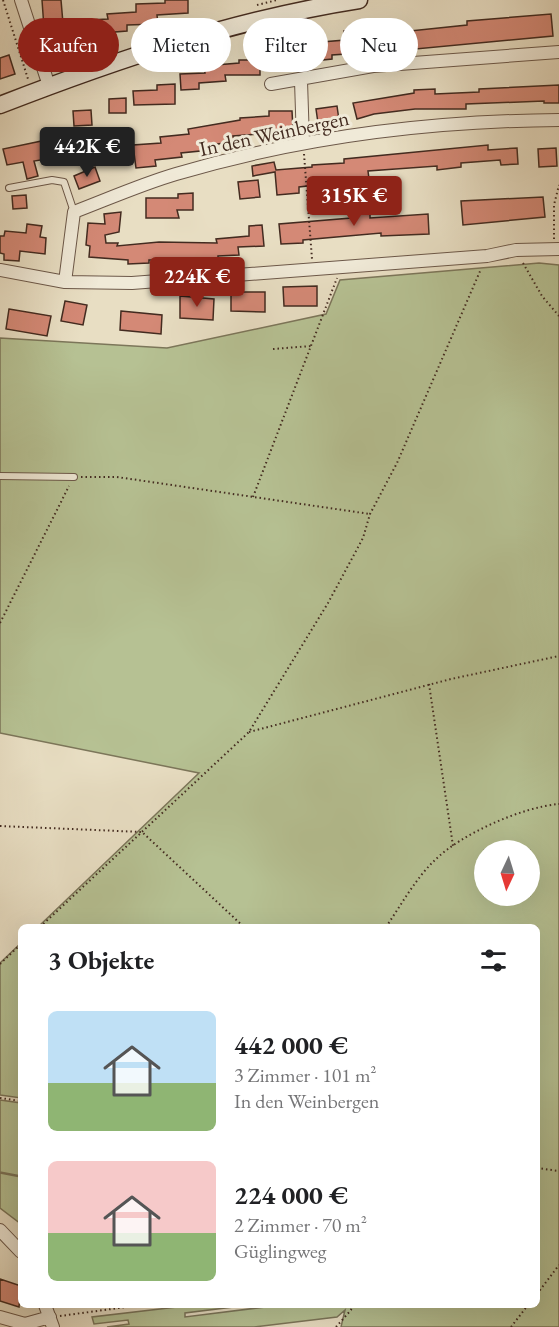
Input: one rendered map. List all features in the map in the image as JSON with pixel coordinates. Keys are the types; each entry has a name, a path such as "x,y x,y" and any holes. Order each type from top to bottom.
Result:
{"street":[{"path":"21,0 49,86"},
{"path":"262,18 328,2 359,0"},
{"path":"0,105 49,86 243,24"},
{"path":"271,84 301,81 373,66 559,52"},
{"path":"301,81 303,142"},
{"name":"In den Weinbergen","path":"74,212 175,174 303,142 476,121 559,120"},
{"path":"65,282 74,212"},
{"path":"0,270 65,282 132,283 557,248"},
{"path":"0,1230 18,1249"},
{"path":"0,1317 25,1324 49,1316"}],"lane":[{"path":"9,188 52,180 64,182 74,212"},
{"path":"0,476 74,477"}],"path":[{"path":"3,0 28,79"},
{"path":"269,72 271,84"},
{"path":"303,142 313,268"},
{"path":"557,248 554,205 559,184"},
{"path":"516,250 542,296 559,316"},
{"path":"43,924 249,732 328,603 363,538 370,514 397,464 486,255"},
{"path":"253,497 341,267"},
{"path":"273,349 311,346"},
{"path":"0,623 74,477 117,477 370,514"},
{"path":"249,732 429,684 559,656"},
{"path":"429,684 453,846"},
{"path":"388,924 433,861 453,846 493,824 526,810 559,804"},
{"path":"0,826 142,832 241,924"},
{"path":"0,964 18,947"},
{"path":"0,1098 18,1101"},
{"path":"540,1168 559,1171"},
{"path":"540,1289 559,1265"},
{"path":"49,1316 116,1308"},
{"path":"336,1327 351,1308"},
{"path":"511,1327 526,1308"}],"green space":[{"path":"539,263 559,265 559,1327 341,1327 345,1310 337,1317 254,1327 107,1327 129,1324 128,1320 94,1324 92,1317 168,1308 226,1308 185,1313 185,1317 257,1308 540,1308 540,924 41,924 199,773 0,733 0,338 167,348 326,314 340,280"},
{"path":"18,946 18,1098 0,1095 0,963"},
{"path":"0,1100 18,1103 18,1175 0,1172"},
{"path":"0,1173 18,1176 18,1222 0,1208"}],"building":[{"path":"42,0 61,0 63,18 43,18"},
{"path":"165,0 188,0 188,13 157,15 157,18 131,18 131,25 127,25 127,31 119,32 119,18 108,18 107,14 136,12 136,4 165,3"},
{"path":"551,14 553,36 418,49 418,30 467,25 467,21"},
{"path":"340,40 340,54 332,55 332,59 328,59 328,41"},
{"path":"9,55 15,74 0,79 0,58"},
{"path":"239,60 243,60 243,72 260,72 260,75 225,75 226,81 199,83 199,89 181,90 180,74 231,72 231,64 239,63"},
{"path":"175,84 175,104 134,105 133,91 157,90 157,85"},
{"path":"559,85 559,103 544,103 544,101 466,104 466,109 415,109 374,114 357,119 353,103 414,93 414,90 435,89 435,94 479,92 479,89"},
{"path":"126,98 126,113 109,113 109,99"},
{"path":"337,106 339,120 318,123 316,109"},
{"path":"91,110 92,125 74,126 73,111"},
{"path":"269,111 292,111 293,130 260,131 260,134 233,136 234,142 209,145 210,150 181,153 182,157 155,160 156,166 136,168 133,145 161,143 160,137 189,134 188,129 240,120 240,118 269,116"},
{"path":"56,138 59,157 34,161 38,176 27,179 23,162 7,165 3,149"},
{"path":"488,145 488,150 517,148 518,164 501,165 500,160 461,163 461,167 437,170 437,166 368,171 369,179 299,187 299,193 277,195 275,172 253,176 252,166 274,162 276,170 344,163 344,159"},
{"path":"556,148 557,166 539,167 538,149"},
{"path":"95,167 100,181 79,189 74,176"},
{"path":"258,180 260,197 240,199 238,182"},
{"path":"193,193 193,210 177,210 179,218 146,218 146,198 178,198 178,194"},
{"path":"26,195 27,208 13,209 12,196"},
{"path":"543,197 545,217 463,225 461,201"},
{"path":"370,211 370,218 428,214 429,234 381,236 381,233 281,244 279,224 351,218 350,213"},
{"path":"121,212 119,232 105,235 106,243 118,243 117,246 159,242 217,243 216,239 249,236 249,226 262,225 264,246 238,247 239,255 218,256 218,259 189,260 190,268 180,269 179,260 149,260 149,263 128,264 128,260 89,257 90,246 86,245 88,223 105,224 104,214"},
{"path":"27,224 42,226 40,237 46,238 45,254 20,251 19,261 4,260 4,254 0,253 0,236 4,236 5,231 26,233"},
{"path":"317,286 317,306 284,306 283,287"},
{"path":"231,292 265,292 265,312 231,311"},
{"path":"180,296 214,299 213,320 180,318"},
{"path":"65,301 87,305 83,325 61,321"},
{"path":"9,309 51,316 47,336 6,329"},
{"path":"121,311 162,315 161,334 120,330"},
{"path":"0,1279 18,1285 18,1307 0,1301"}]}
